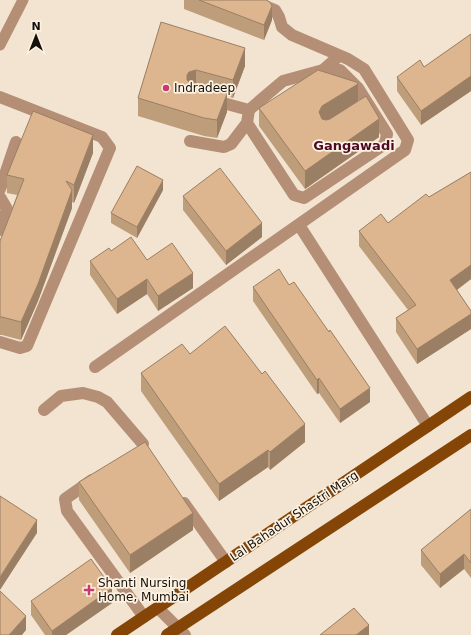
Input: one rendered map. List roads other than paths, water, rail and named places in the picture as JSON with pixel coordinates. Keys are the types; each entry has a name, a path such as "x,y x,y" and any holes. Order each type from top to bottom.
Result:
{"main road":[{"name":"Lal Bahadur Shastri Marg","path":"117,635 471,397"},
{"path":"167,635 182,631 471,435"}],"street":[{"path":"95,367 405,150 408,140 364,69 292,35 282,27 275,10 249,0"},
{"path":"323,70 339,56"},
{"path":"190,141 224,147 231,144 247,123 249,110 283,81 323,70 340,70 358,88 386,134 386,138 385,144 304,198 294,195 247,123"},
{"path":"0,97 102,137 110,148 27,346 20,348 0,342"},
{"path":"201,97 249,110"},
{"path":"356,111 368,104"},
{"path":"386,138 407,145"},
{"path":"0,189 16,142"},
{"path":"0,197 7,209 0,230"},
{"path":"299,225 428,426"},
{"path":"44,410 61,396 83,393 98,397 107,402 151,455"},
{"path":"130,453 143,444"},
{"path":"104,471 65,499 66,511 144,617"},
{"path":"177,492 226,562"},
{"path":"158,608 182,631"}],"lane":[{"path":"0,44 23,0"}],"place":[{"name":"Indradeep","path":"166,88"},
{"name":"Shanti Nursing Home, Mumbai","path":"89,590"}],"district":[{"name":"Gangawadi","path":"354,145"}]}
